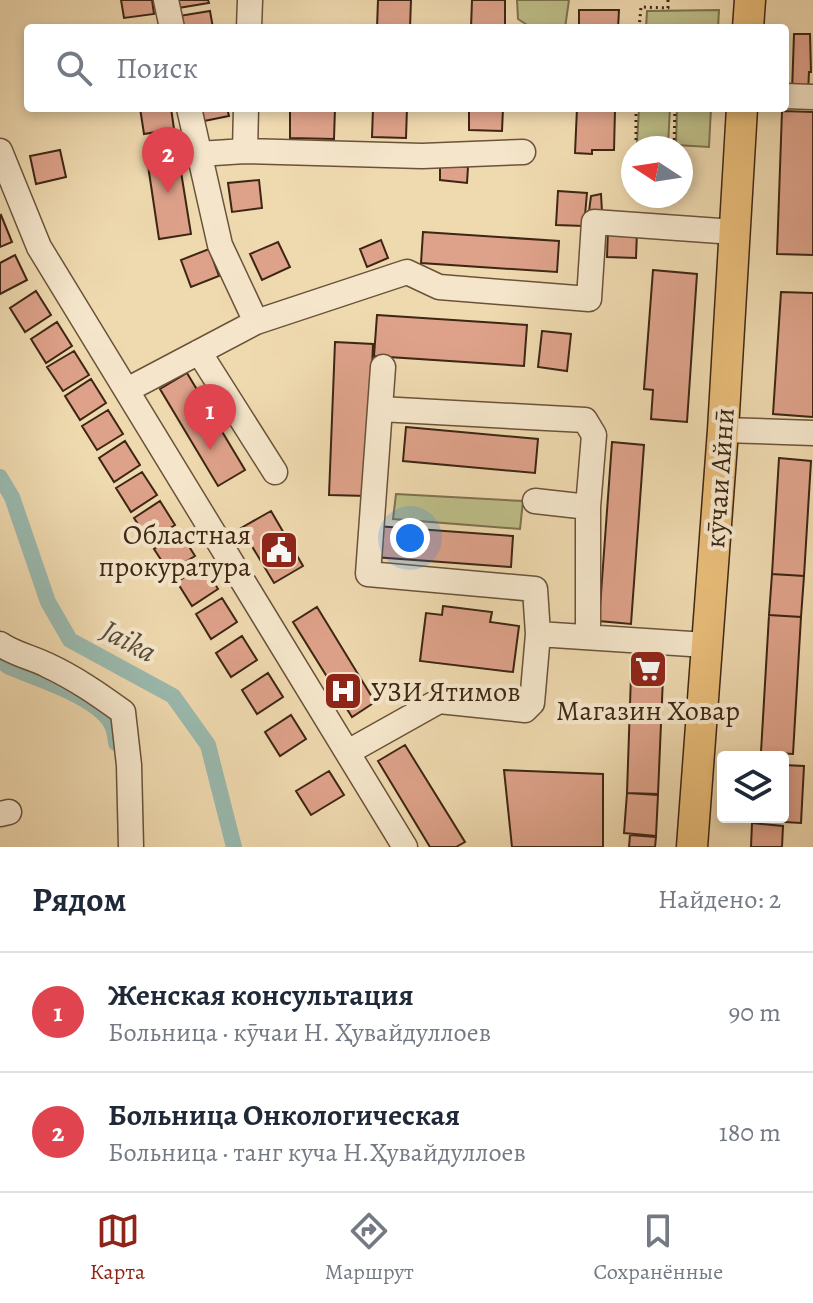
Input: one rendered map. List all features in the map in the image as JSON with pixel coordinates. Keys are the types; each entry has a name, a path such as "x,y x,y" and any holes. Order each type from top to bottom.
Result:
{"main road":[{"path":"748,24 750,0"},
{"name":"кӯчаи Айнӣ","path":"692,847 723,430 742,112"}],"street":[{"path":"166,0 171,24"},
{"path":"249,24 250,0"},
{"path":"789,96 813,97"},
{"path":"190,112 220,245 256,322"},
{"path":"245,151 246,112"},
{"path":"0,151 39,247 405,847"},
{"path":"199,154 245,151 422,156 523,152"},
{"path":"127,390 256,322 407,272 439,287 589,299 594,222 734,232"},
{"path":"199,352 275,472"},
{"path":"348,752 439,701 525,710 532,703 538,634 535,589 368,574 383,367"},
{"path":"380,409 585,420 594,435 588,507 588,637"},
{"path":"723,430 813,433"},
{"path":"535,501 588,507"},
{"path":"538,634 706,645"},
{"path":"0,644 83,682 123,712 129,765 131,847"}],"path":[{"path":"639,24 641,7 668,8 668,0"},
{"path":"636,112 636,147 674,147 675,112"}],"green space":[{"path":"517,0 569,0 566,24 526,24 518,19"},
{"path":"719,10 718,24 646,24 647,11"},
{"path":"639,112 670,112 668,136 637,136"},
{"path":"677,112 711,112 709,147 693,146 693,136 676,136"},
{"path":"396,494 523,501 520,529 393,519"}],"building":[{"path":"121,0 152,0 154,14 124,18"},
{"path":"177,0 208,0 209,3 178,8"},
{"path":"378,0 411,0 410,24 377,24"},
{"path":"472,0 505,0 505,24 471,24"},
{"path":"579,10 619,10 618,24 579,24"},
{"path":"210,11 212,24 181,24 179,16"},
{"path":"794,34 810,34 808,93 792,92"},
{"path":"141,112 172,112 174,129 144,134"},
{"path":"197,112 228,112 229,116 199,122"},
{"path":"290,112 335,112 334,139 290,138"},
{"path":"373,112 407,112 406,138 372,137"},
{"path":"469,112 503,112 502,131 469,130"},
{"path":"577,112 615,112 614,150 575,153"},
{"path":"782,112 813,112 813,255 777,254"},
{"path":"177,147 191,234 159,239 146,152"},
{"path":"60,150 66,177 36,184 30,156"},
{"path":"440,165 468,167 467,183 440,180"},
{"path":"259,180 262,208 232,212 228,183"},
{"path":"558,191 587,193 584,226 556,225"},
{"path":"601,194 602,212 589,211 591,196"},
{"path":"0,216 12,242 0,247"},
{"path":"608,230 637,231 636,258 607,257"},
{"path":"423,232 559,241 557,272 421,263"},
{"path":"381,240 388,258 367,267 360,249"},
{"path":"278,242 290,267 262,280 250,254"},
{"path":"209,249 219,276 191,287 181,260"},
{"path":"15,255 27,280 0,294 0,263"},
{"path":"653,270 697,274 687,422 651,419 653,390 644,389"},
{"path":"36,291 51,315 25,332 10,308"},
{"path":"781,292 813,293 813,417 773,414"},
{"path":"377,315 527,325 524,366 374,356"},
{"path":"57,322 72,346 46,363 31,339"},
{"path":"542,331 571,334 567,371 538,367"},
{"path":"335,342 373,344 367,496 329,495"},
{"path":"74,351 89,375 63,391 47,367"},
{"path":"187,373 245,470 218,486 160,389"},
{"path":"91,379 106,403 80,420 65,396"},
{"path":"108,410 123,434 97,450 82,426"},
{"path":"406,427 538,439 535,473 403,461"},
{"path":"125,441 140,465 114,482 99,458"},
{"path":"612,442 644,445 631,624 599,621"},
{"path":"779,458 811,461 804,576 772,574"},
{"path":"142,472 157,495 131,512 116,488"},
{"path":"160,501 175,525 149,541 134,518"},
{"path":"271,511 303,566 274,583 241,528"},
{"path":"376,526 513,536 511,567 374,557"},
{"path":"180,532 195,556 169,572 154,549"},
{"path":"203,565 218,589 192,606 177,582"},
{"path":"772,574 804,576 801,617 769,615"},
{"path":"222,598 237,622 211,639 196,614"},
{"path":"443,606 492,612 490,622 519,626 513,672 420,661 426,613 442,615"},
{"path":"317,607 375,702 352,717 293,622"},
{"path":"769,615 801,617 793,754 789,751 761,751"},
{"path":"242,636 257,660 231,677 216,653"},
{"name":"Магазин Ховар","path":"632,660 664,662 663,677 631,675"},
{"path":"268,673 283,697 257,714 242,690"},
{"path":"631,675 663,677 658,794 627,793"},
{"path":"291,715 306,739 280,756 265,732"},
{"path":"405,745 465,842 456,847 430,847 378,761"},
{"path":"789,765 804,766 801,823 789,822"},
{"path":"504,770 603,774 603,847 512,847"},
{"path":"329,771 344,795 311,815 296,791"},
{"path":"627,793 658,795 656,836 624,833"},
{"path":"752,823 783,826 782,847 751,847"},
{"path":"630,835 656,837 655,847 629,847"}],"waterway":[{"name":"Jaika","path":"0,477 12,497 48,602 70,640 173,696 208,745 234,847"},
{"path":"0,660 9,667 73,693 96,707 110,721 116,743"}],"place":[{"name":"Больница Онкологическая","path":"168,193"},
{"name":"Женская консультация","path":"210,450"},
{"name":"Областная прокуратура","path":"279,550"},
{"name":"Магазин Ховар","path":"648,669"},
{"name":"УЗИ Ятимов","path":"343,691"}]}
